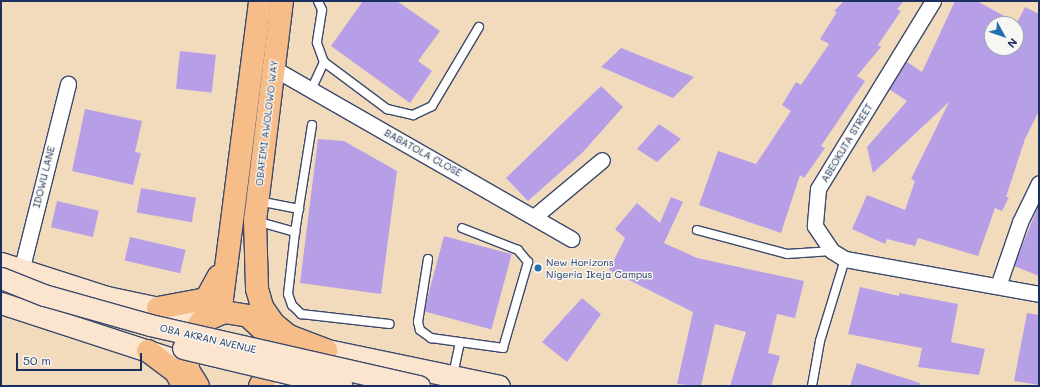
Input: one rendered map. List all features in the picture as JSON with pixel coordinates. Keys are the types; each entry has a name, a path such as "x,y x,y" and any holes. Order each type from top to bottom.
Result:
{"main road":[{"path":"193,385 188,370 187,344 197,327 212,316 222,299 260,1"},
{"name":"OBAFEMI AWOLOWO WAY","path":"255,245 256,211 282,1"},
{"path":"255,245 248,304 266,333 273,357 267,385"},
{"path":"255,245 257,290 274,324 289,336 326,350"},
{"path":"158,308 206,300 228,255"},
{"path":"1,263 21,271 158,308 212,316 237,312 248,316 273,338 499,386"},
{"path":"2,299 20,303 28,293 29,283 21,271"},
{"name":"OBA AKRAN AVENUE","path":"1,278 44,294 150,325 419,386"},
{"path":"2,299 148,351 193,385"},
{"name":"OBA AKRAN AVENUE","path":"2,299 144,338 342,386"},
{"path":"419,386 422,379 444,374"}],"street":[{"name":"ABEOKUTA STREET","path":"933,1 818,190 815,226 832,252 845,259 1039,294"},
{"name":"BABATOLA CLOSE","path":"273,68 535,216 571,239"},
{"name":"IDOWU LANE","path":"21,271 68,84"},
{"path":"535,216 602,160"},
{"path":"998,286 1020,222 1039,183"}],"lane":[{"path":"318,1 322,10 317,43 324,62 387,109 413,115 432,106 479,27"},
{"path":"311,90 324,62"},
{"path":"312,125 295,232 288,294 301,314 389,324"},
{"path":"256,211 299,210"},
{"path":"256,211 295,232"},
{"path":"428,259 418,322 420,330 431,338 460,343 498,349 507,344 528,262 518,250 462,228"},
{"path":"697,230 787,254 832,252"},
{"path":"812,386 820,341 845,259"},
{"path":"444,374 460,343"}],"building":[{"path":"363,1 397,1 440,31 418,61 432,71 410,103 331,46"},
{"path":"844,1 904,1 897,9 901,11 878,45 881,47 857,76 865,81 821,146 825,148 804,178 800,175 781,233 699,205 718,151 756,164 791,111 782,105 796,82 801,85 829,44 820,39 837,12 834,11"},
{"path":"955,1 977,1 1004,16 984,16 984,56 1024,56 1024,16 1020,16 1025,7 1039,14 1039,111 1025,139 1006,197 1009,197 1002,211 995,208 978,256 918,238 915,246 887,239 885,244 852,229 867,195 905,210 915,181 911,179 949,102 873,173 867,147 907,101 889,89 907,62 922,72"},
{"path":"621,48 694,77 673,98 601,67"},
{"path":"180,51 216,55 212,93 176,89"},
{"path":"601,86 623,107 582,153 528,201 506,178"},
{"path":"85,109 142,121 135,152 141,153 133,185 72,171"},
{"path":"659,124 681,139 657,162 637,149"},
{"path":"318,139 344,141 397,171 381,294 300,283"},
{"path":"141,188 196,198 192,222 137,213"},
{"path":"671,197 683,202 664,243 697,258 804,281 795,318 777,314 768,353 780,356 771,386 730,386 746,332 715,324 701,386 677,384 693,312 609,270 625,238 615,229 637,203 660,223"},
{"path":"57,201 99,211 93,237 51,227"},
{"path":"1039,204 1039,276 1014,266"},
{"path":"444,236 512,254 491,329 424,311"},
{"path":"130,237 186,250 180,273 125,260"},
{"path":"860,287 899,296 899,293 958,304 951,342 985,349 979,375 918,367 922,348 848,334"},
{"path":"582,298 601,314 567,362 542,342"},
{"path":"1027,313 1039,315 1039,385 1014,381"},
{"path":"857,363 920,383 919,386 850,386"}],"place":[{"name":"New Horizons Nigeria Ikeja Campus","path":"538,268"}]}
